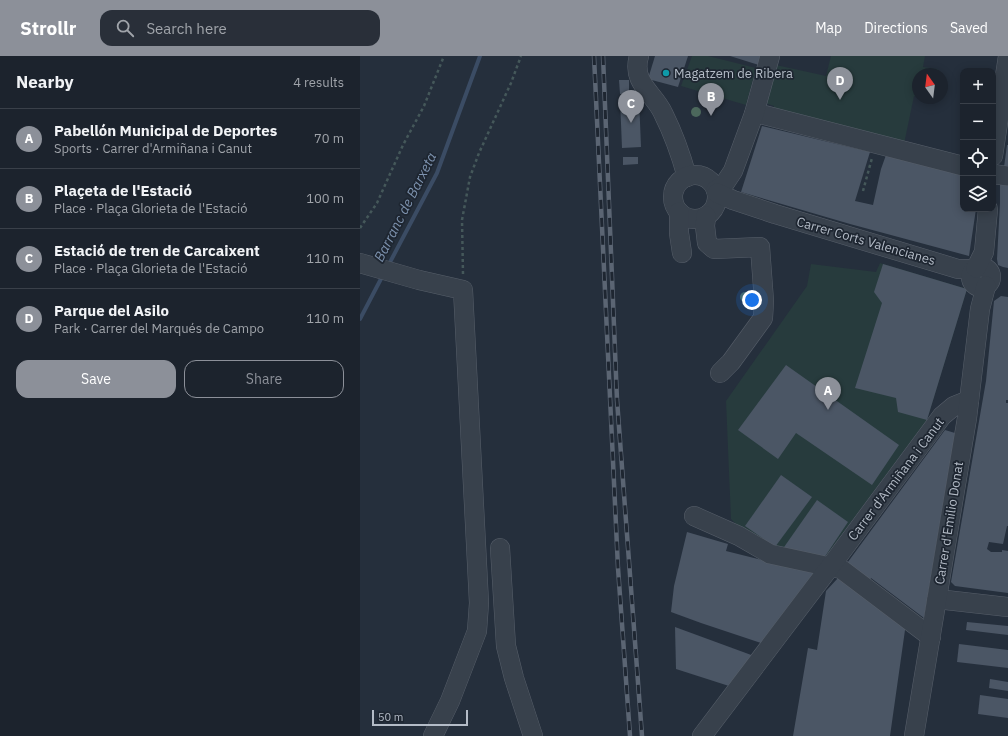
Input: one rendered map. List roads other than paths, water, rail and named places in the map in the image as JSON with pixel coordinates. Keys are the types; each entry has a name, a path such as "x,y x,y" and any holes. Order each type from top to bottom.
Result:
{"street":[{"path":"639,56 638,72 641,81 663,111 687,176"},
{"path":"717,191 723,186 734,171 754,114 770,56"},
{"path":"996,141 1005,97 1008,56"},
{"path":"754,114 760,114 960,165"},
{"path":"996,174 1008,176"},
{"path":"687,176 701,176 708,179 713,183 717,191 718,200 716,206 709,214 700,219 692,219 679,212 673,199 676,186 687,176"},
{"name":"Carrer Corts Valencianes","path":"717,191 734,200 775,214 984,275"},
{"name":"Carrer Corts Valencianes","path":"709,214 732,210 750,210 775,214"},
{"path":"679,212 682,253 696,242 710,246 760,247 764,301 763,318 731,362 720,373"},
{"name":"Carrer d'Emilio Donat","path":"914,736 969,400 984,275 988,212"},
{"path":"709,214 705,226 710,246"},
{"path":"360,263 419,280 463,290 479,604 477,631 450,701 433,736"},
{"name":"Carrer d'Armiñana i Canut","path":"702,736 942,416 954,406 969,400"},
{"path":"694,516 739,536 770,554 841,568 931,637"},
{"path":"500,548 506,646 514,678 533,736"},
{"path":"937,599 1008,607"}],"waterway":[{"name":"Barranc de Barxeta","path":"388,266 437,173 480,56"},
{"name":"Barranc de Barxeta","path":"360,319 383,275"}],"railway":[{"path":"594,56 618,568 630,736"},
{"path":"603,56 617,400 642,736"}],"place":[{"name":"Magatzem de Ribera","path":"666,73"},
{"name":"Parque del Asilo","path":"840,100"},
{"name":"Plaçeta de l'Estació","path":"711,116"},
{"name":"Estació de tren de Carcaixent","path":"631,123"},
{"name":"Pabellón Municipal de Deportes","path":"828,410"}]}
